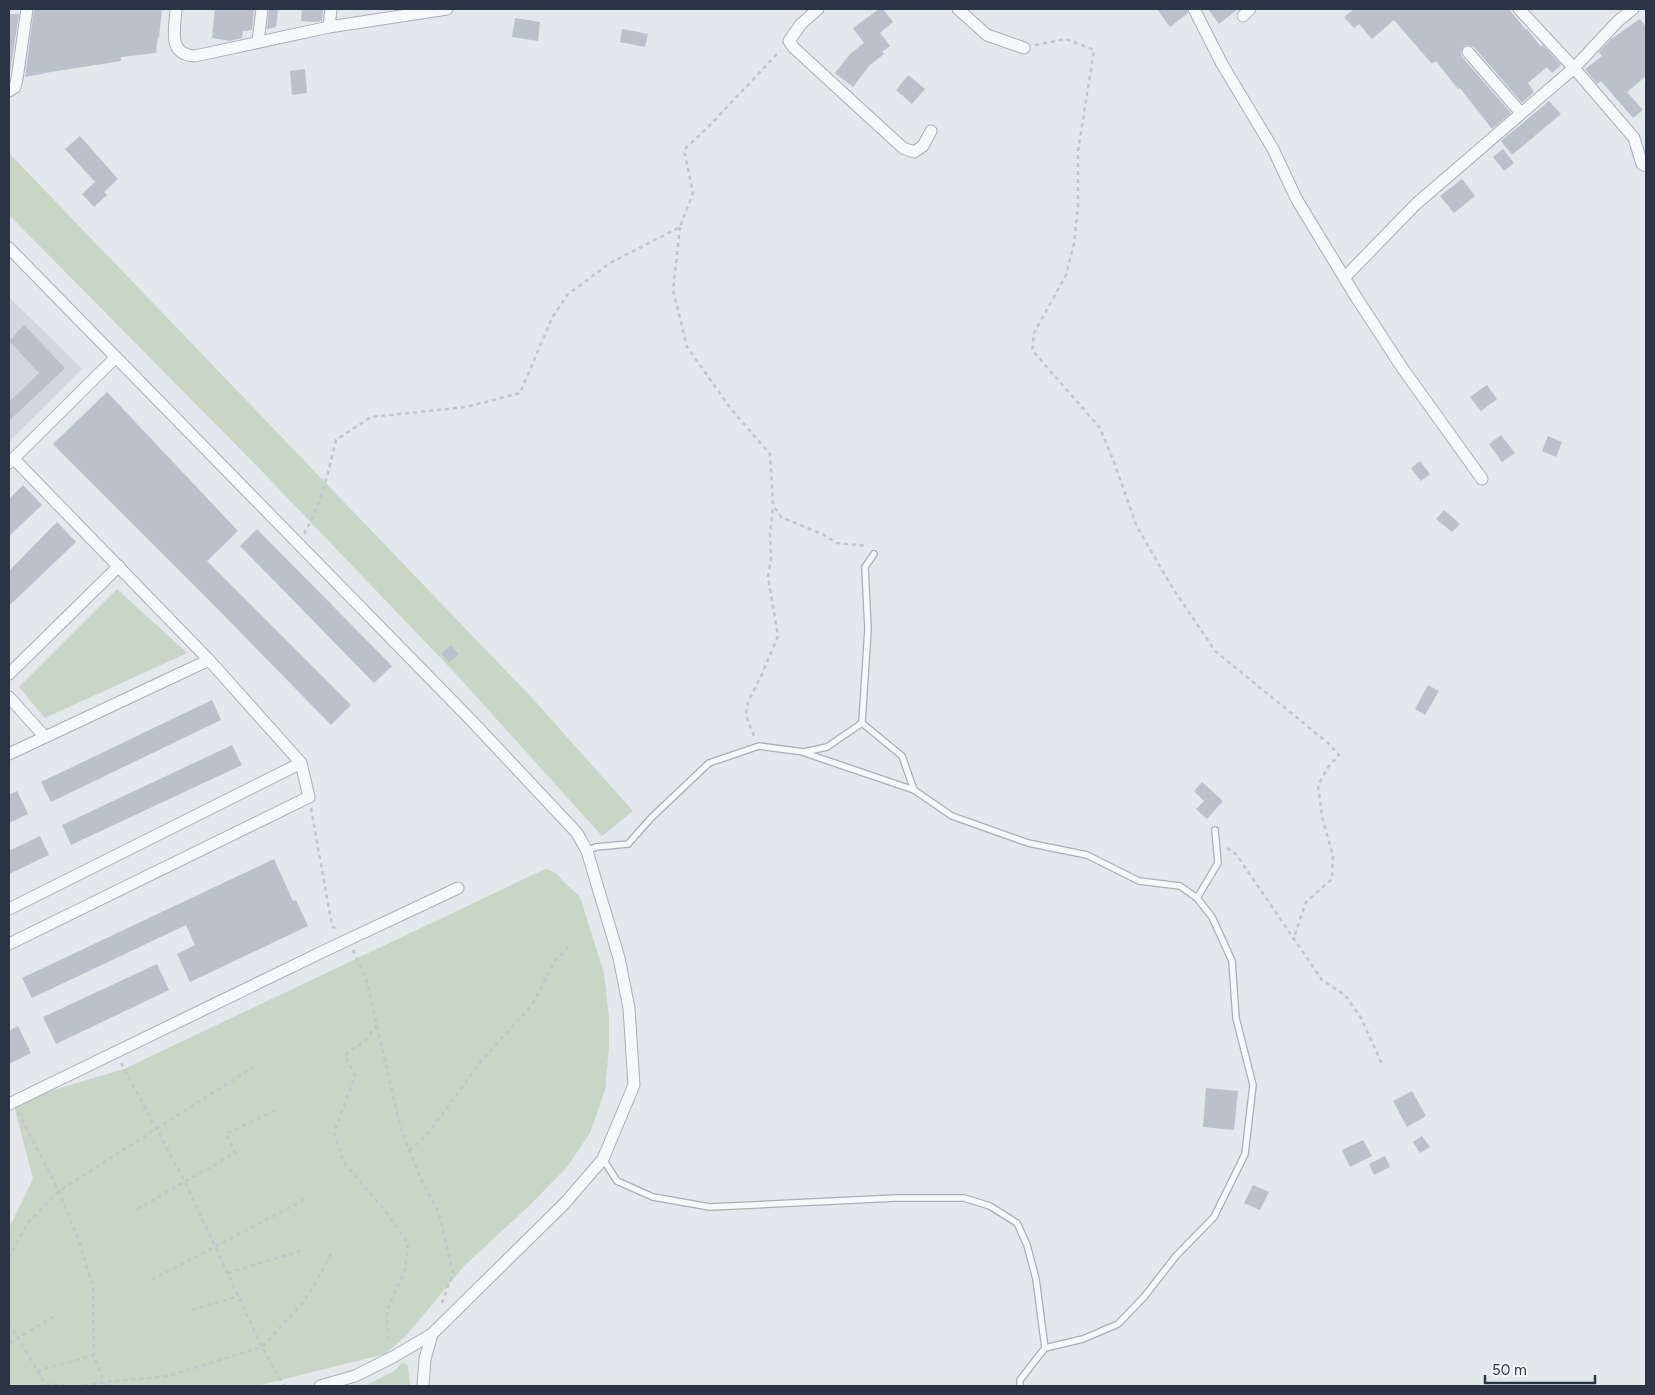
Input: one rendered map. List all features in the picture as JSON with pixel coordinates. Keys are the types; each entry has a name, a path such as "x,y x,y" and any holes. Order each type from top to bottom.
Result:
{"street":[{"path":"9,91 15,87 17,79 27,9"},
{"path":"176,9 174,41 178,50 185,56 195,56 329,27 447,9"},
{"path":"258,42 262,9"},
{"path":"329,27 331,9"},
{"path":"818,9 801,24 789,41 794,48 903,148 914,152 923,146 931,131"},
{"path":"958,9 988,35 1024,48"},
{"path":"1194,9 1222,64 1273,150 1297,200 1356,297 1403,370 1482,478"},
{"path":"1520,9 1634,138 1642,164 1646,166"},
{"path":"1345,277 1416,204 1574,68 1618,21 1633,9"},
{"path":"1468,52 1521,113"},
{"path":"9,248 299,544 577,833 587,851 619,958 628,1000 634,1085 603,1159 565,1203 432,1334 356,1376 320,1386"},
{"path":"9,944 309,797 301,763 209,660 119,566 11,461 116,357"},
{"path":"9,674 119,566"},
{"path":"9,754 209,660"},
{"path":"9,697 44,737"},
{"path":"9,909 301,763"},
{"path":"11,1103 458,888"},
{"path":"423,1386 425,1360 432,1334"}],"lane":[{"path":"862,723 868,629 865,567 874,554"},
{"path":"804,752 827,747 862,723"},
{"path":"862,723 902,756 914,790"},
{"path":"587,851 596,847 628,844 651,818 709,763 759,746 804,752 914,790 952,816 1028,843 1087,855 1139,881 1180,886 1196,898 1212,917 1232,961 1236,1018 1253,1085 1245,1154 1214,1217 1176,1256 1144,1297 1118,1324 1083,1339 1045,1348 1020,1380 1020,1386"},
{"path":"1196,898 1218,863 1215,830"},
{"path":"603,1159 617,1181 653,1197 710,1207 896,1198 964,1198 990,1206 1017,1223 1027,1245 1036,1279 1045,1348"}],"path":[{"path":"1024,48 1066,38 1094,50 1078,151 1078,206 1074,244 1066,275 1034,333 1032,350 1100,428 1137,526 1172,588 1215,651 1328,743 1339,755 1329,766 1318,785 1322,817 1334,856 1332,879 1306,902 1293,940"},
{"path":"759,746 746,716 748,702 778,636 768,577 771,559 770,534 773,505 770,454 731,409 687,347 674,290 680,227 693,193 684,150 789,41"},
{"path":"299,544 314,515 326,483 336,440 371,417 466,407 520,394 552,318 567,295 610,262 680,227"},
{"path":"773,505 781,517 824,534 837,543 872,546 874,554"},
{"path":"309,797 332,926 348,940 366,978 401,1130 420,1177 439,1213 453,1273 441,1308"},
{"path":"1216,840 1236,854 1322,980 1345,995 1361,1018 1382,1064"},
{"path":"409,1150 426,1136 483,1060 532,1005 555,961 570,945"},
{"path":"377,1025 366,1041 344,1055 355,1076 334,1133 344,1163 384,1209 408,1243 405,1270 388,1310 389,1342 382,1362"},
{"path":"9,1258 27,1224 59,1191 254,1068"},
{"path":"124,1069 185,1182 262,1347 284,1386"},
{"path":"11,1103 59,1191 79,1241 93,1287 94,1354 105,1386"},
{"path":"137,1209 235,1153 226,1134 276,1110"},
{"path":"152,1280 307,1198"},
{"path":"84,1386 104,1382 168,1376 262,1347 302,1304 333,1250"},
{"path":"228,1273 300,1251"},
{"path":"192,1310 239,1296"},
{"path":"9,1343 55,1316"},
{"path":"9,1324 45,1384 70,1386"},
{"path":"37,1372 94,1354"}],"shaded area":[{"path":"9,297 82,369 9,442"}],"green space":[{"path":"9,153 533,699 633,811 602,836 456,674 252,461 9,215"},
{"path":"117,589 187,653 45,718 19,687"},
{"path":"548,869 557,874 580,897 604,973 609,1017 609,1048 605,1090 590,1133 567,1167 529,1206 465,1265 405,1337 385,1354 257,1386 9,1386 9,1228 33,1179 13,1102 124,1069"},
{"path":"403,1362 408,1366 410,1386 365,1386 394,1371"}],"building":[{"path":"34,9 162,9 156,53 121,57 121,61 25,77"},
{"path":"215,9 254,9 252,30 243,31 242,38 230,41 212,38"},
{"path":"269,9 278,9 276,27 267,29"},
{"path":"302,9 323,9 322,21 301,21"},
{"path":"879,9 883,9 893,22 880,33 890,46 882,52 884,54 870,65 853,87 835,73 850,54 864,43 853,28"},
{"path":"1157,9 1187,9 1188,13 1170,27"},
{"path":"1208,9 1238,9 1219,24"},
{"path":"1354,9 1509,9 1541,47 1543,45 1561,65 1552,73 1547,67 1528,83 1534,92 1522,103 1474,47 1467,45 1463,47 1462,57 1511,113 1492,129 1436,61 1432,64 1394,20 1372,39 1359,24 1354,28 1344,17"},
{"path":"9,14 19,14 9,79"},
{"path":"515,18 540,22 538,41 512,37"},
{"path":"1640,19 1646,27 1646,76 1627,92 1643,110 1633,118 1601,81 1597,84 1585,69 1602,56 1599,52 1610,40"},
{"path":"622,29 648,34 645,47 620,42"},
{"path":"305,69 307,93 292,95 290,71"},
{"path":"908,75 925,89 912,104 896,90"},
{"path":"1549,101 1561,114 1512,155 1501,141"},
{"path":"80,136 118,179 104,192 107,195 94,207 82,194 95,182 65,149"},
{"path":"1503,149 1514,163 1504,171 1493,157"},
{"path":"1462,179 1475,196 1454,213 1440,196"},
{"path":"24,325 65,368 9,421 9,402 39,373 9,341"},
{"path":"1487,385 1497,399 1481,411 1470,397"},
{"path":"107,392 238,531 207,561 351,705 331,725 53,444"},
{"path":"1501,435 1515,453 1502,462 1489,444"},
{"path":"1548,436 1562,442 1556,457 1542,451"},
{"path":"1420,461 1430,474 1421,481 1411,468"},
{"path":"23,485 42,505 9,536 9,499"},
{"path":"1444,510 1460,524 1452,532 1436,519"},
{"path":"57,522 76,542 9,606 9,571"},
{"path":"257,529 392,666 374,683 240,546"},
{"path":"451,645 459,654 449,663 441,654"},
{"path":"1428,685 1439,691 1425,715 1415,709"},
{"path":"212,700 221,720 51,802 41,782"},
{"path":"232,745 242,765 71,845 62,825"},
{"path":"1202,782 1223,801 1207,819 1196,809 1204,801 1194,791"},
{"path":"17,791 28,814 9,823 9,795"},
{"path":"40,836 49,855 9,874 9,851"},
{"path":"274,859 293,901 296,900 308,926 190,982 177,954 195,945 186,925 32,998 22,978"},
{"path":"157,964 169,990 56,1044 43,1017"},
{"path":"18,1026 31,1053 9,1064 9,1031"},
{"path":"1206,1088 1238,1091 1234,1130 1203,1127"},
{"path":"1412,1091 1426,1116 1407,1127 1393,1101"},
{"path":"1422,1136 1430,1147 1420,1153 1413,1142"},
{"path":"1363,1140 1372,1156 1350,1167 1342,1150"},
{"path":"1385,1156 1390,1167 1374,1175 1369,1164"},
{"path":"1253,1185 1269,1192 1260,1210 1244,1203"}]}
